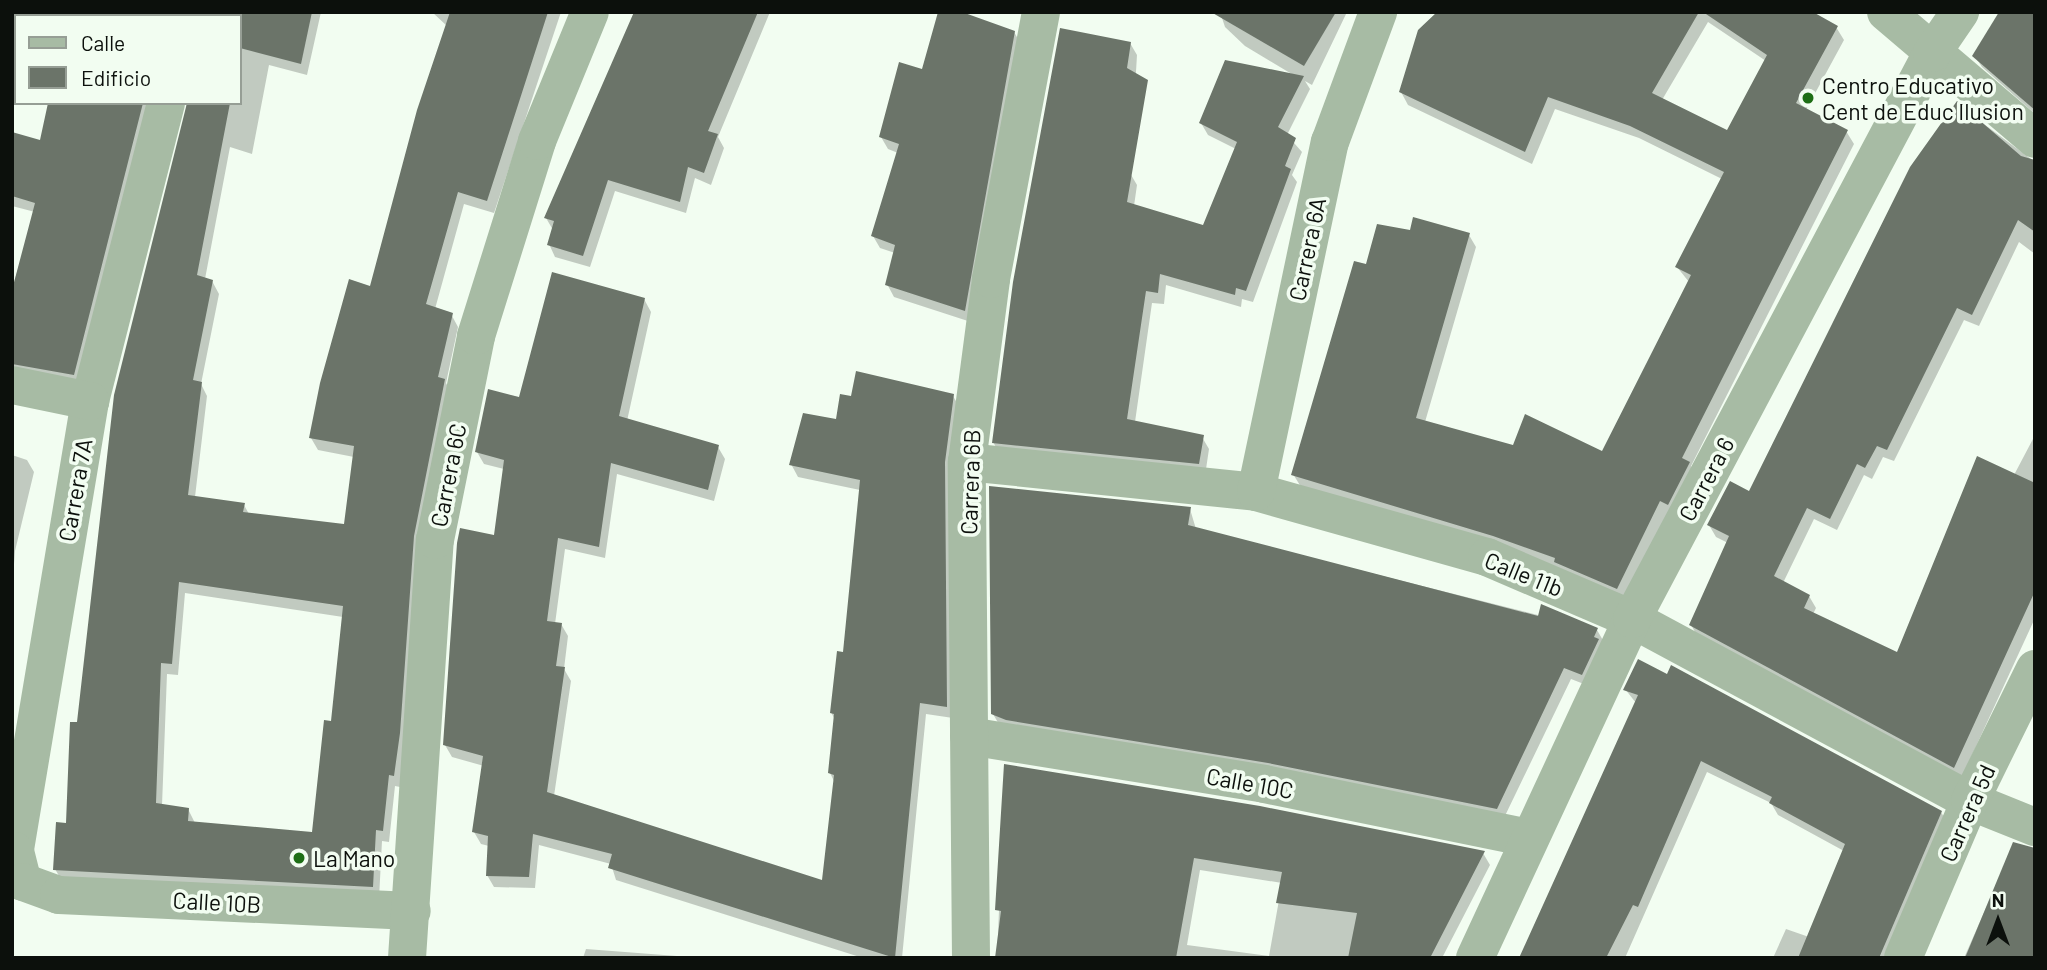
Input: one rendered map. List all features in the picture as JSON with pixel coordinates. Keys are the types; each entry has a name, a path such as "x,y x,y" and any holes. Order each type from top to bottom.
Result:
{"street":[{"name":"Carrera 6C","path":"407,958 438,527 476,336 537,141 590,12"},
{"name":"Carrera 6B","path":"971,958 967,462 991,279 1041,12"},
{"name":"Carrera 6A","path":"1256,492 1330,142 1378,12"},
{"path":"1886,12 2035,139"},
{"name":"Carrera 6","path":"1475,958 1632,620 1932,53 1960,12"},
{"name":"Carrera 7A","path":"23,882 15,851 90,401 165,105"},
{"path":"12,385 90,401"},
{"name":"Calle 11b","path":"967,462 1256,492 1487,557 1632,620 1970,801 2035,827"},
{"name":"Carrera 5d","path":"1903,958 1970,801 2035,669"},
{"name":"Calle 10C","path":"969,736 1264,784 1530,838"},
{"name":"Calle 10B","path":"23,882 59,895 412,911"}],"building":[{"path":"312,12 301,64 242,49 240,14"},
{"path":"450,12 548,12 487,201 458,192 426,304 453,313 438,377 445,379 414,536 400,733 394,776 389,775 383,831 376,830 373,887 53,870 56,822 66,823 70,722 77,722 114,395 186,105 230,105 197,275 213,280 193,380 202,382 188,495 245,503 243,512 344,524 354,446 309,438 320,383 349,279 370,286 417,110","holes":["179,582 343,606 331,721 324,720 312,832 188,821 189,808 156,803 161,663 172,664"]},
{"path":"634,12 758,12 708,131 718,134 704,173 688,167 680,202 608,180 583,256 547,245 554,221 544,218"},
{"path":"938,12 962,12 1015,31 965,311 885,285 895,245 871,236 899,144 879,137 899,62 922,69"},
{"path":"1211,12 1336,12 1304,66"},
{"path":"1437,12 1699,12 1652,93 1727,130 1767,55 1703,12 1813,12 1838,26 1796,103 1848,130 1682,458 1690,462 1668,505 1660,501 1617,589 1554,562 1555,558 1493,536 1291,475 1354,261 1366,264 1377,224 1410,230 1413,217 1470,233 1416,418 1513,445 1525,414 1602,451 1691,275 1675,267 1724,172 1630,126 1548,97 1525,152 1399,92 1418,30"},
{"path":"1999,12 2035,12 2035,110 1972,56"},
{"path":"1060,28 1131,42 1127,68 1148,80 1127,202 1203,225 1237,142 1199,123 1225,60 1304,76 1278,127 1296,138 1285,166 1291,169 1246,291 1236,288 1235,295 1160,274 1158,293 1146,291 1127,419 1204,435 1199,464 992,443 1013,282"},
{"path":"1957,101 2021,156 2035,160 2035,232 2018,220 1972,315 1957,308 1887,450 1877,446 1865,468 1857,464 1830,519 1807,508 1774,576 1810,595 1804,608 1897,652 1977,456 2035,483 2035,591 1954,768 1689,625 1729,536 1707,525 1730,481 1749,491 1910,167"},
{"path":"48,105 142,105 74,375 12,364 12,290 35,203 12,196 12,132 40,140"},
{"path":"552,272 645,298 619,416 719,445 708,490 611,463 599,547 558,538 547,621 562,623 556,666 565,667 547,792 822,880 834,775 828,773 834,714 830,713 837,651 843,652 860,480 789,465 803,413 836,419 840,394 851,396 856,371 954,394 945,462 947,707 920,703 895,958 608,868 612,854 533,834 529,877 486,876 488,836 472,832 483,756 443,745 457,543 460,528 494,535 504,460 475,452 488,389 519,397"},
{"path":"989,486 1191,507 1188,525 1538,616 1541,604 1598,628 1594,637 1599,639 1582,675 1564,668 1497,809 1268,763 1006,720 991,714"},
{"path":"1638,659 1667,674 1671,665 1942,811 1879,958 1798,958 1845,844 1769,803 1772,797 1701,761 1638,907 1633,905 1606,958 1519,958 1638,695 1623,690"},
{"path":"1004,764 1260,806 1485,851 1430,958 1348,958 1357,913 1276,903 1282,872 1194,858 1176,958 995,958 1001,911 995,910"},
{"path":"2013,842 2035,848 2035,958 1965,958"}],"place":[{"name":"Centro Educativo Cent de Educ Ilusion","path":"1808,98"},
{"name":"La Mano","path":"299,858"}]}
